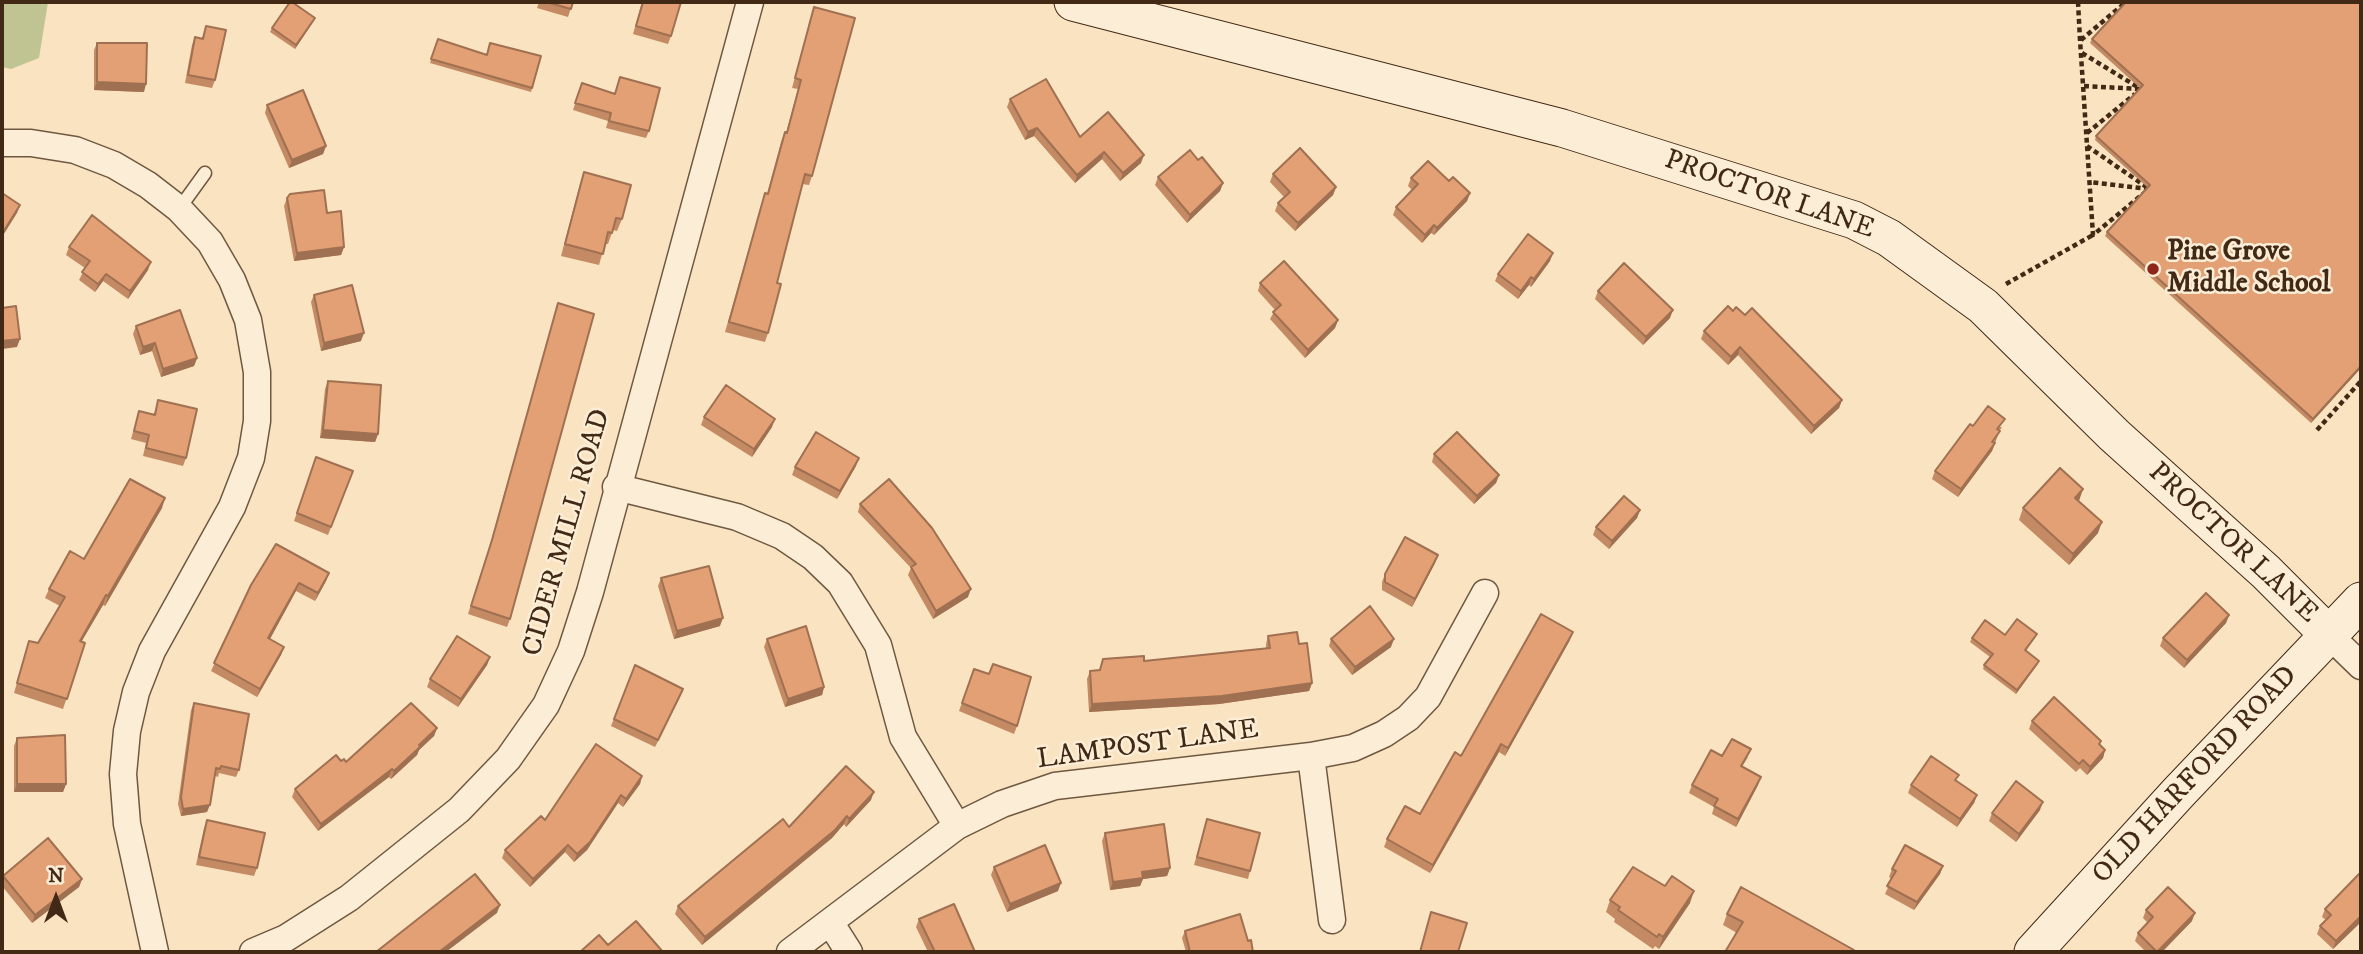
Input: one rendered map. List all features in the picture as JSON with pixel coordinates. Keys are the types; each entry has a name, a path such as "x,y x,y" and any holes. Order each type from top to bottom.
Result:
{"street":[{"name":"CIDER MILL ROAD","path":"253,952 286,938 349,898 459,810 508,759 546,705 570,651 590,592 616,486 750,2"},
{"name":"PROCTOR LANE","path":"1073,2 1562,128 1854,220 1889,238 1983,306 2114,435 2266,572 2361,666"},
{"path":"2,143 31,142 75,150 114,165 179,209 210,242 232,280 248,320 257,372 257,421 251,458 232,507 152,651 136,692 127,731 123,774 127,824 155,952"},
{"path":"616,486 737,517 782,536 813,557 840,583 878,645 895,713 914,758 957,826"},
{"name":"LAMPOST LANE","path":"790,952 957,826 1002,804 1055,786 1311,756 1353,748 1384,734 1408,718 1428,697 1485,593"},
{"name":"OLD HARFORD ROAD","path":"2033,952 2179,792 2361,601"},
{"path":"1311,756 1332,920"},
{"path":"830,922 849,952"}],"lane":[{"path":"179,209 205,173"}],"path":[{"path":"2078,2 2093,234"},
{"path":"2080,40 2126,2"},
{"path":"2081,52 2141,89"},
{"path":"2084,86 2141,89"},
{"path":"2087,133 2141,89"},
{"path":"2087,146 2149,188"},
{"path":"2090,182 2149,188"},
{"path":"2027,272 2093,234 2149,188"},
{"path":"2317,430 2361,381"}],"green space":[{"path":"2,2 48,2 39,58 11,69 2,67"}],"building":[{"path":"290,2 315,18 296,45 272,28"},
{"path":"546,2 573,2 571,9"},
{"path":"643,2 681,2 671,36 636,26"},
{"path":"2126,2 2361,2 2361,366 2313,419 2107,232 2150,185 2096,136 2143,85 2092,39"},
{"path":"814,7 855,18 812,176 805,174 777,283 781,284 768,333 729,322 765,193 768,194 785,132 787,133 801,80 795,78"},
{"path":"206,26 226,30 215,80 188,75 195,37 203,39"},
{"path":"438,39 487,55 490,43 541,56 532,88 431,59"},
{"path":"97,43 147,43 146,84 97,82"},
{"path":"620,77 660,88 649,131 609,121 611,113 575,103 582,83 615,94"},
{"path":"1046,79 1080,137 1108,112 1144,155 1123,173 1104,152 1077,175 1037,128 1028,132 1010,99"},
{"path":"303,90 326,146 292,160 267,105"},
{"path":"1300,148 1336,187 1298,223 1278,203 1290,192 1273,174"},
{"path":"1190,150 1198,160 1202,157 1223,183 1190,215 1158,177"},
{"path":"1428,161 1449,181 1453,177 1470,193 1437,228 1434,225 1425,235 1396,207 1418,184 1411,178"},
{"path":"584,172 631,185 622,219 616,218 612,233 608,232 603,254 565,244"},
{"path":"324,190 327,213 341,211 344,247 297,253 287,198 290,194"},
{"path":"2,193 20,205 2,234"},
{"path":"92,215 151,262 130,291 106,274 98,284 82,272 90,261 69,247"},
{"path":"1528,234 1553,253 1534,279 1531,277 1521,291 1498,274"},
{"path":"1284,261 1338,320 1308,350 1273,312 1281,305 1260,283"},
{"path":"1624,263 1673,310 1646,337 1598,291"},
{"path":"352,285 364,333 324,343 314,295"},
{"path":"558,303 594,314 510,619 471,606"},
{"path":"16,306 20,339 2,341 2,308"},
{"path":"1728,306 1733,311 1736,307 1745,315 1752,308 1842,400 1814,426 1740,347 1731,357 1704,331"},
{"path":"180,310 197,358 163,369 155,343 143,347 136,326"},
{"path":"328,381 381,385 378,434 323,430"},
{"path":"726,385 775,419 754,449 704,417"},
{"path":"158,400 197,409 186,458 146,448 149,435 134,431 139,411 155,415"},
{"path":"1988,406 2005,419 1997,429 2000,431 1992,442 1995,443 1961,489 1935,471 1970,424 1973,426"},
{"path":"816,432 859,458 840,491 795,467"},
{"path":"1457,432 1499,475 1477,496 1434,454"},
{"path":"316,457 353,471 331,527 297,513"},
{"path":"2060,468 2083,489 2075,498 2102,522 2073,554 2023,508"},
{"path":"130,479 165,498 80,641 85,643 67,699 17,683 29,641 38,643 65,597 49,589 70,551 84,559"},
{"path":"889,479 932,528 971,589 936,611 911,567 916,564 860,504"},
{"path":"1624,496 1640,510 1612,541 1596,527"},
{"path":"1405,537 1438,555 1415,599 1385,582 1385,574"},
{"path":"276,544 329,573 318,593 299,583 268,638 284,647 260,689 214,663 251,585"},
{"path":"709,566 723,618 677,631 661,578"},
{"path":"2206,593 2229,615 2187,660 2163,638"},
{"path":"1370,606 1394,639 1355,667 1331,639"},
{"path":"1541,614 1573,632 1508,748 1501,744 1433,865 1387,839 1405,806 1420,814 1455,752 1461,756"},
{"path":"2017,619 2037,634 2025,650 2039,661 2017,690 1984,665 1993,654 1972,638 1985,620 2005,635"},
{"path":"806,626 824,687 788,699 767,639"},
{"path":"1297,632 1299,644 1307,643 1312,683 1222,696 1092,704 1090,671 1100,670 1103,659 1144,656 1144,661 1270,648 1268,636"},
{"path":"457,636 490,657 461,699 430,679"},
{"path":"993,664 1031,677 1017,726 962,703 974,669 989,674"},
{"path":"635,665 683,689 658,740 614,719"},
{"path":"2054,697 2101,741 2099,744 2105,750 2090,767 2083,760 2079,764 2032,721"},
{"path":"194,703 249,714 239,770 221,766 220,769 216,768 210,805 183,809 181,797"},
{"path":"411,703 437,728 394,771 392,769 321,824 295,789 336,755 346,762"},
{"path":"65,735 66,784 17,784 17,738"},
{"path":"1732,739 1751,749 1741,766 1761,777 1738,819 1714,806 1718,799 1692,785 1711,750 1722,756"},
{"path":"596,744 642,776 626,799 621,795 590,842 577,854 568,845 533,879 505,850 541,816 545,820"},
{"path":"1931,756 1959,775 1955,780 1977,795 1960,819 1911,785"},
{"path":"846,766 874,792 849,819 847,816 835,830 705,937 678,906 783,819 789,827"},
{"path":"2016,781 2043,802 2019,834 1992,813"},
{"path":"1207,819 1260,833 1250,871 1197,857"},
{"path":"207,820 265,833 257,868 199,857"},
{"path":"1164,824 1170,868 1142,872 1143,878 1113,882 1105,833"},
{"path":"48,838 82,879 35,915 3,876"},
{"path":"1045,845 1061,883 1010,904 994,867"},
{"path":"1905,845 1943,866 1917,902 1887,886 1896,871 1892,869"},
{"path":"1633,867 1665,886 1672,876 1694,891 1663,937 1659,934 1657,937 1618,910 1620,907 1610,900"},
{"path":"475,874 500,905 439,952 376,952"},
{"path":"2359,874 2361,916 2336,941 2320,926 2331,915 2325,909"},
{"path":"1741,887 1854,950 1725,952 1743,922 1727,914"},
{"path":"2168,887 2195,913 2157,952 2138,933 2153,917 2146,910"},
{"path":"954,904 975,952 935,952 919,919"},
{"path":"1431,912 1467,923 1458,952 1420,952"},
{"path":"1240,914 1253,952 1190,952 1185,931"},
{"path":"636,921 663,952 580,952 599,935 608,945"}],"place":[{"name":"Pine Grove Middle School","path":"2153,269"}]}
